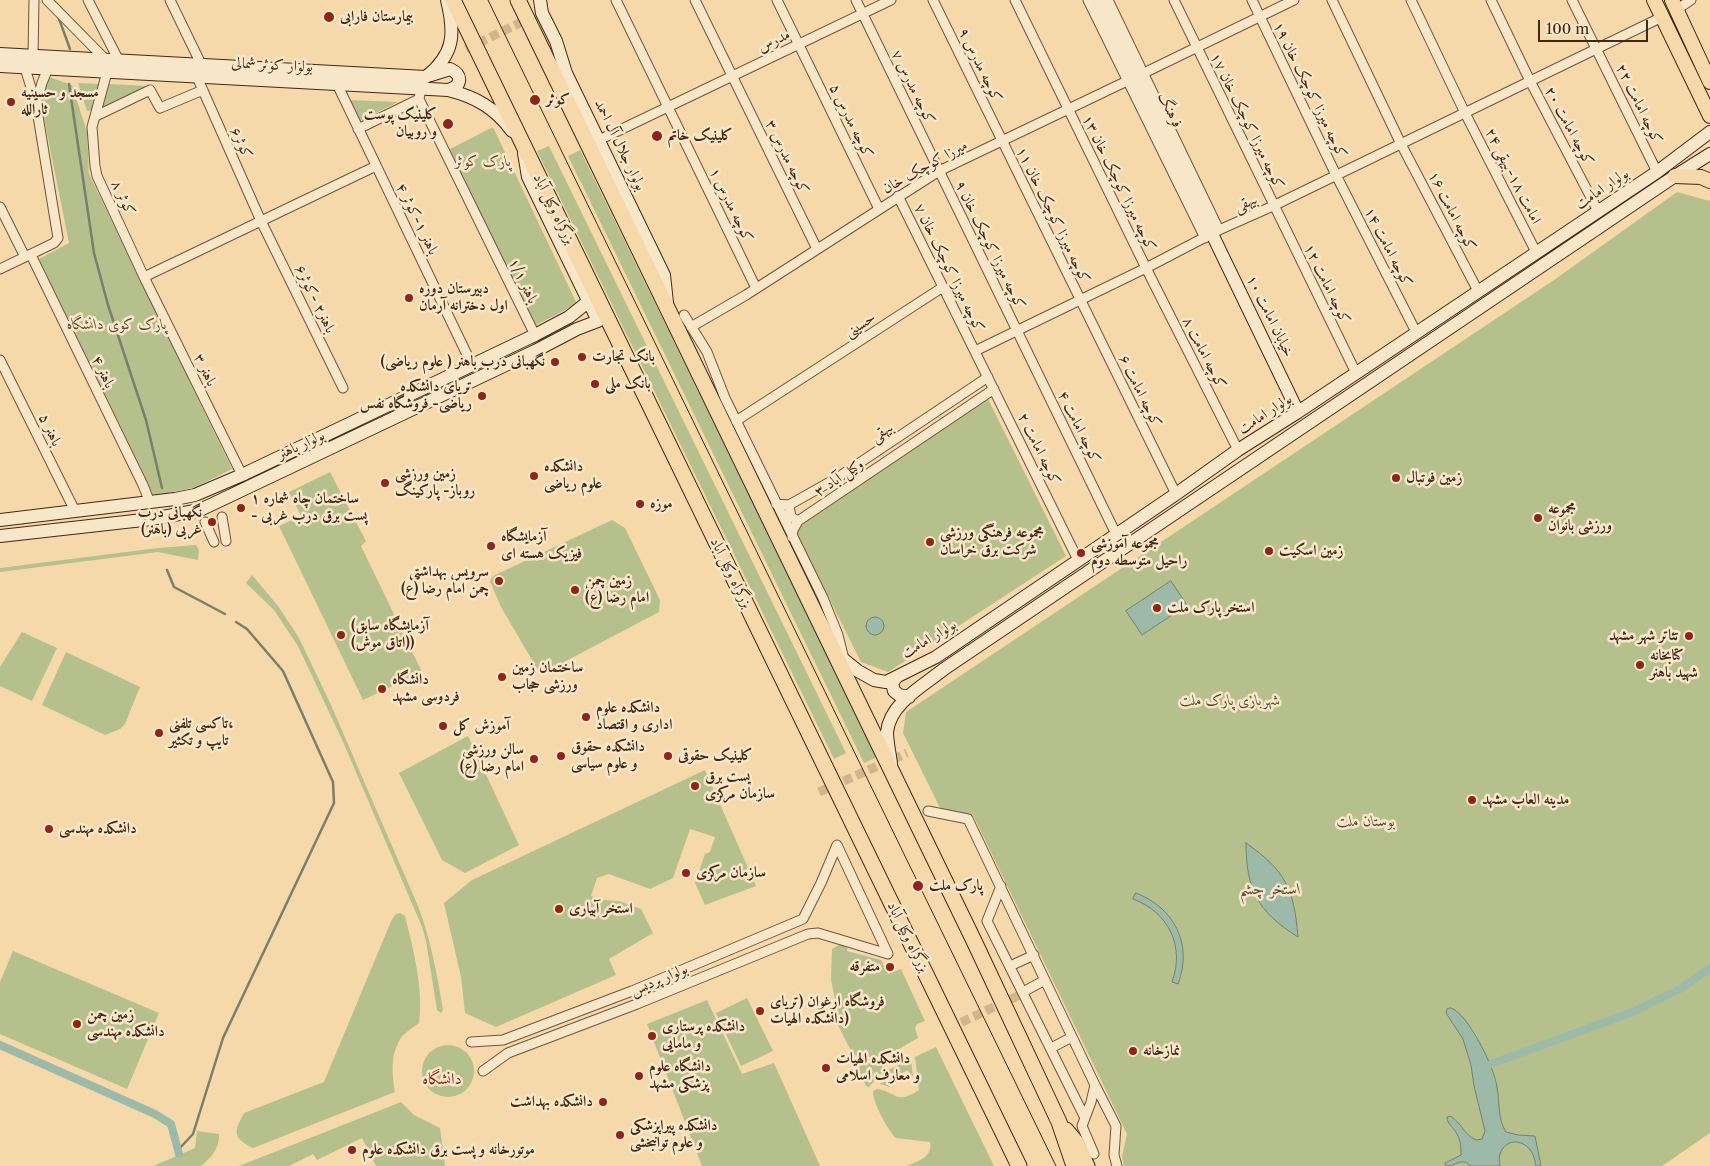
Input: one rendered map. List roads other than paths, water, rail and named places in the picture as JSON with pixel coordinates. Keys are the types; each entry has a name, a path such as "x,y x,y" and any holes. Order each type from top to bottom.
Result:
{"highway":[{"name":"بزرگراه وکیل آباد","path":"453,0 522,144 572,257 1009,1146 1024,1166"},
{"path":"518,0 892,772 1058,1122 1074,1166"},
{"path":"1058,1122 1091,1160"},
{"path":"1009,1146 1018,1166"}],"main road":[{"path":"1654,0 1710,116"},
{"path":"1674,5 1710,82"},
{"path":"1675,176 1701,177 1710,180"}],"street":[{"path":"33,56 34,0"},
{"path":"47,0 111,64"},
{"path":"88,0 111,64 96,116"},
{"name":"کوثر۶","path":"170,0 199,71 203,90 261,221"},
{"path":"426,77 438,68 447,53 452,38 452,22 447,0"},
{"name":"بولوار جلال آل احمد","path":"540,0 542,13 556,41 566,73 664,275 667,306"},
{"name":"کوچه مدرس ۱","path":"616,0 756,288"},
{"name":"کوچه مدرس ۳","path":"695,0 817,249"},
{"name":"کوچه مدرس ۵","path":"777,0 879,209"},
{"name":"کوچه مدرس ۷","path":"856,0 939,171"},
{"name":"مدرس","path":"600,140 891,0"},
{"name":"کوچه مدرس ۹","path":"933,0 1002,141"},
{"name":"کوچه میرزا کوچک خان ۱۳","path":"1015,0 1146,268"},
{"path":"1088,0 1128,81 1212,234"},
{"name":"فرهنگ","path":"1099,0 1212,234"},
{"path":"1108,0 1144,73 1212,234"},
{"name":"کوچه میرزا کوچک خان ۱۷","path":"1174,0 1273,206"},
{"name":"کوچه میرزا کوچک خان ۱۹","path":"1252,0 1336,175"},
{"path":"1144,73 1294,0"},
{"name":"کوچه امامت ۱۶","path":"1332,0 1401,144 1478,291"},
{"name":"امامت ۱۸-بیهقی ۲۴","path":"1411,0 1465,113 1536,252"},
{"name":"کوچه امامت ۲۰","path":"1491,0 1530,81 1598,210"},
{"name":"کوچه امامت ۲۲","path":"1572,0 1656,172"},
{"path":"1674,5 1691,0"},
{"name":"بیهقی","path":"975,351 1212,234 1662,17"},
{"name":"بولوار کوثر شمالی","path":"0,54 337,84 420,94 448,90 478,99 496,111 522,144"},
{"name":"بولوار کوثر شمالی","path":"0,66 48,68 111,64"},
{"path":"0,269 54,243 57,240 58,234 36,104 25,68"},
{"path":"36,104 48,68"},
{"path":"426,77 450,68 456,72 459,77 459,83 456,88 448,90"},
{"name":"بولوار کوثر شمالی","path":"199,71 426,77"},
{"name":"میرزا کوچک خان","path":"691,328 746,295 939,171 1128,81"},
{"name":"باهنر ۱-کوثر ۴","path":"337,84 472,365"},
{"path":"96,116 150,90 160,108 203,90"},
{"path":"358,129 420,94"},
{"name":"باهنر ۱/۱","path":"420,94 487,238 535,335"},
{"name":"کوثر ۸","path":"96,116 92,126 95,166 144,277"},
{"name":"بولوار امامت","path":"833,651 845,663 874,680 886,682 936,657 1238,450 1298,412 1656,172 1710,132"},
{"name":"کوچه میرزا کوچک خان ۱۱","path":"1002,141 1080,300"},
{"name":"بولوار امامت","path":"892,772 887,733 895,709 944,669 1710,154"},
{"path":"144,277 376,166"},
{"name":"کوچه میرزا کوچک خان ۹","path":"939,171 1017,331"},
{"name":"کوچه امامت ۱۴","path":"1336,175 1416,332"},
{"name":"کوچه میرزا کوچک خان ۷","path":"898,196 975,351"},
{"name":"کوچه امامت ۱۲","path":"1273,206 1356,373"},
{"name":"باهنر ۴","path":"0,207 28,256 143,485 150,503"},
{"name":"باهنر۲ -کوثر۶","path":"261,221 343,388"},
{"name":"خیابان امامت ۱۰","path":"1212,234 1298,412"},
{"path":"572,257 588,302"},
{"name":"کوچه امامت ۸","path":"1146,268 1238,450"},
{"name":"باهنر ۳","path":"144,277 242,475"},
{"name":"حسینی","path":"736,421 943,287"},
{"name":"کوچه امامت ۶","path":"1080,300 1176,494"},
{"name":"بولوار باهنر","path":"0,519 150,503 195,494 242,475 535,335 569,317 588,302 598,321 577,329 441,396 200,510 152,519 0,536"},
{"path":"684,315 707,352 725,398 838,635 845,663"},
{"path":"569,317 576,322 577,329"},
{"name":"کوچه امامت ۴","path":"1017,331 1116,534"},
{"name":"کوچه امامت ۲","path":"975,351 1078,560"},
{"name":"باهنر ۵","path":"0,360 75,511"},
{"name":"بیهقی","path":"789,505 838,478 988,377"},
{"path":"434,383 441,396"},
{"name":"بیهقی","path":"908,447 994,389"},
{"path":"901,435 908,447"},
{"name":"۳ وکیل آباد","path":"798,521 908,447"},
{"path":"776,504 789,505 791,518 798,521 793,530 792,537"},
{"path":"222,517 226,541"},
{"path":"205,522 214,542"},
{"path":"896,678 892,683 894,691 899,695 909,697"},
{"path":"928,811 968,819 1116,1126 1114,1155 1117,1166"},
{"name":"بولوار پردیس","path":"471,1042 503,1040 632,991 803,919 837,845 888,954 818,933 808,934 508,1054 482,1071"},
{"path":"1001,886 987,921 1085,1118"},
{"path":"1010,966 1034,955"},
{"path":"1023,992 1046,980"},
{"path":"1051,1048 1072,1037"},
{"path":"1091,1160 1082,1126 1091,1102 1095,1084"}],"water":[{"name":"استخر پارک ملت","path":"1171,581 1187,605 1142,635 1126,611"},
{"path":"871,617 879,617 884,622 882,633 871,635 866,630 866,622"},
{"name":"استخر چشم","path":"1246,843 1260,853 1286,882 1294,906 1298,937 1273,918 1257,898 1248,874"},
{"path":"1136,893 1161,908 1177,930 1182,942 1183,955 1182,970 1178,984 1172,982 1176,969 1176,956 1171,932 1156,913 1146,905 1133,899"},
{"path":"1451,1008 1458,1012 1465,1020 1486,1055 1495,1079 1503,1127 1506,1132 1535,1136 1541,1166 1536,1166 1532,1153 1526,1146 1514,1142 1504,1147 1501,1152 1499,1158 1500,1166 1471,1166 1465,1162 1450,1166 1445,1165 1445,1163 1461,1155 1459,1139 1448,1122 1447,1117 1450,1116 1454,1119 1468,1135 1476,1140 1482,1139 1485,1131 1471,1065 1463,1039 1446,1013 1447,1009"}],"waterway":[{"path":"58,16 70,49"},
{"path":"69,84 94,253 108,305 146,420 162,488"},
{"path":"167,570 174,587 225,614"},
{"path":"178,1150 193,1134 223,1038 334,803 333,782 283,671 247,629 236,622"},
{"path":"1491,1064 1630,1013 1680,989 1710,968"},
{"path":"0,1045 155,1114 171,1124 179,1154"}],"tunnel":[{"path":"466,49 530,18"},
{"path":"819,792 907,753"},
{"path":"949,1028 1022,994"}],"tram line":[{"path":"488,0 1056,1166"}],"place":[{"name":"بیمارستان فارابی","path":"329,17"},
{"name":"کوثر","path":"535,100"},
{"name":"مسجد و حسینیه ثارالله","path":"11,102"},
{"name":"کلینیک پوست و روبیان","path":"448,124"},
{"name":"کلینیک خاتم","path":"657,136"},
{"name":"دبیرستان دوره اول دخترانه آرمان","path":"409,298"},
{"name":"بانک تجارت","path":"582,357"},
{"name":"نگهبانی درب باهنر ( علوم ریاضی)","path":"555,362"},
{"name":"بانک ملی","path":"595,384"},
{"name":"تریای دانشکده ریاضی- فروشگاه نفس","path":"482,396"},
{"name":"دانشکده علوم ریاضی","path":"534,476"},
{"name":"زمین فوتبال","path":"1396,478"},
{"name":"زمین ورزشی روباز- پارکینگ","path":"385,483"},
{"name":"موزه","path":"640,504"},
{"name":"ساختمان چاه شماره ۱ - پست برق درب غربی","path":"241,508"},
{"name":"مجموعه ورزشی بانوان","path":"1538,518"},
{"name":"نگهبانی درب غربی (باهنر)","path":"212,522"},
{"name":"مجموعه فرهنگی ورزشی شرکت برق خراسان","path":"930,542"},
{"name":"آزمایشگاه فیزیک هسته ای","path":"491,546"},
{"name":"زمین اسکیت","path":"1269,551"},
{"name":"مجموعه آموزشی راحیل متوسطه دوم","path":"1081,553"},
{"name":"سرویس بهداشتی چمن امام رضا (ع)","path":"499,581"},
{"name":"زمین چمن امام رضا (ع)","path":"575,590"},
{"name":"استخر پارک ملت","path":"1157,608"},
{"name":"(آزمایشگاه سابق (اتاق موش))","path":"341,635"},
{"name":"تئاتر شهر مشهد","path":"1689,636"},
{"name":"کتابخانه شهید باهنر","path":"1640,665"},
{"name":"ساختمان زمین ورزشی حجاب","path":"502,677"},
{"name":"دانشگاه فردوسی مشهد","path":"382,689"},
{"name":"دانشکده علوم اداری و اقتصاد","path":"586,717"},
{"name":"آموزش کل","path":"443,726"},
{"name":"تاکسی تلفنی، تایپ و تکثیر","path":"159,733"},
{"name":"دانشکده حقوق و علوم سیاسی","path":"561,756"},
{"name":"کلینیک حقوقی","path":"668,756"},
{"name":"سالن ورزشی امام رضا (ع)","path":"534,759"},
{"name":"پست برق سازمان مرکزی","path":"695,786"},
{"name":"مدينه العاب مشهد","path":"1472,800"},
{"name":"دانشکده مهندسی","path":"49,829"},
{"name":"سازمان مرکزی","path":"686,873"},
{"name":"پارک ملت","path":"918,886"},
{"name":"استخر آبیاری","path":"559,909"},
{"name":"متفرقه","path":"890,967"},
{"name":"فروشگاه ارغوان (تریای دانشکده الهیات)","path":"760,1011"},
{"name":"زمین چمن دانشکده مهندسی","path":"77,1024"},
{"name":"دانشکده پرستاری و مامایی","path":"652,1036"},
{"name":"نمازخانه","path":"1133,1051"},
{"name":"دانشکده الهیات و معارف اسلامی","path":"826,1068"},
{"name":"دانشگاه علوم پزشکی مشهد","path":"639,1076"},
{"name":"دانشکده بهداشت","path":"603,1102"},
{"name":"دانشکده پیراپزشکی و علوم توانبخشی","path":"620,1135"},
{"name":"موتورخانه و پست برق دانشکده علوم","path":"352,1150"}],"district":[{"name":"دانشگاه","path":"442,1079"}],"park label":[{"name":"پارک کوثر","path":"483,162"},
{"name":"پارک کوی دانشگاه","path":"117,325"},
{"name":"شهربازی پارک ملت","path":"1230,701"},
{"name":"بوستان ملت","path":"1366,822"}]}
